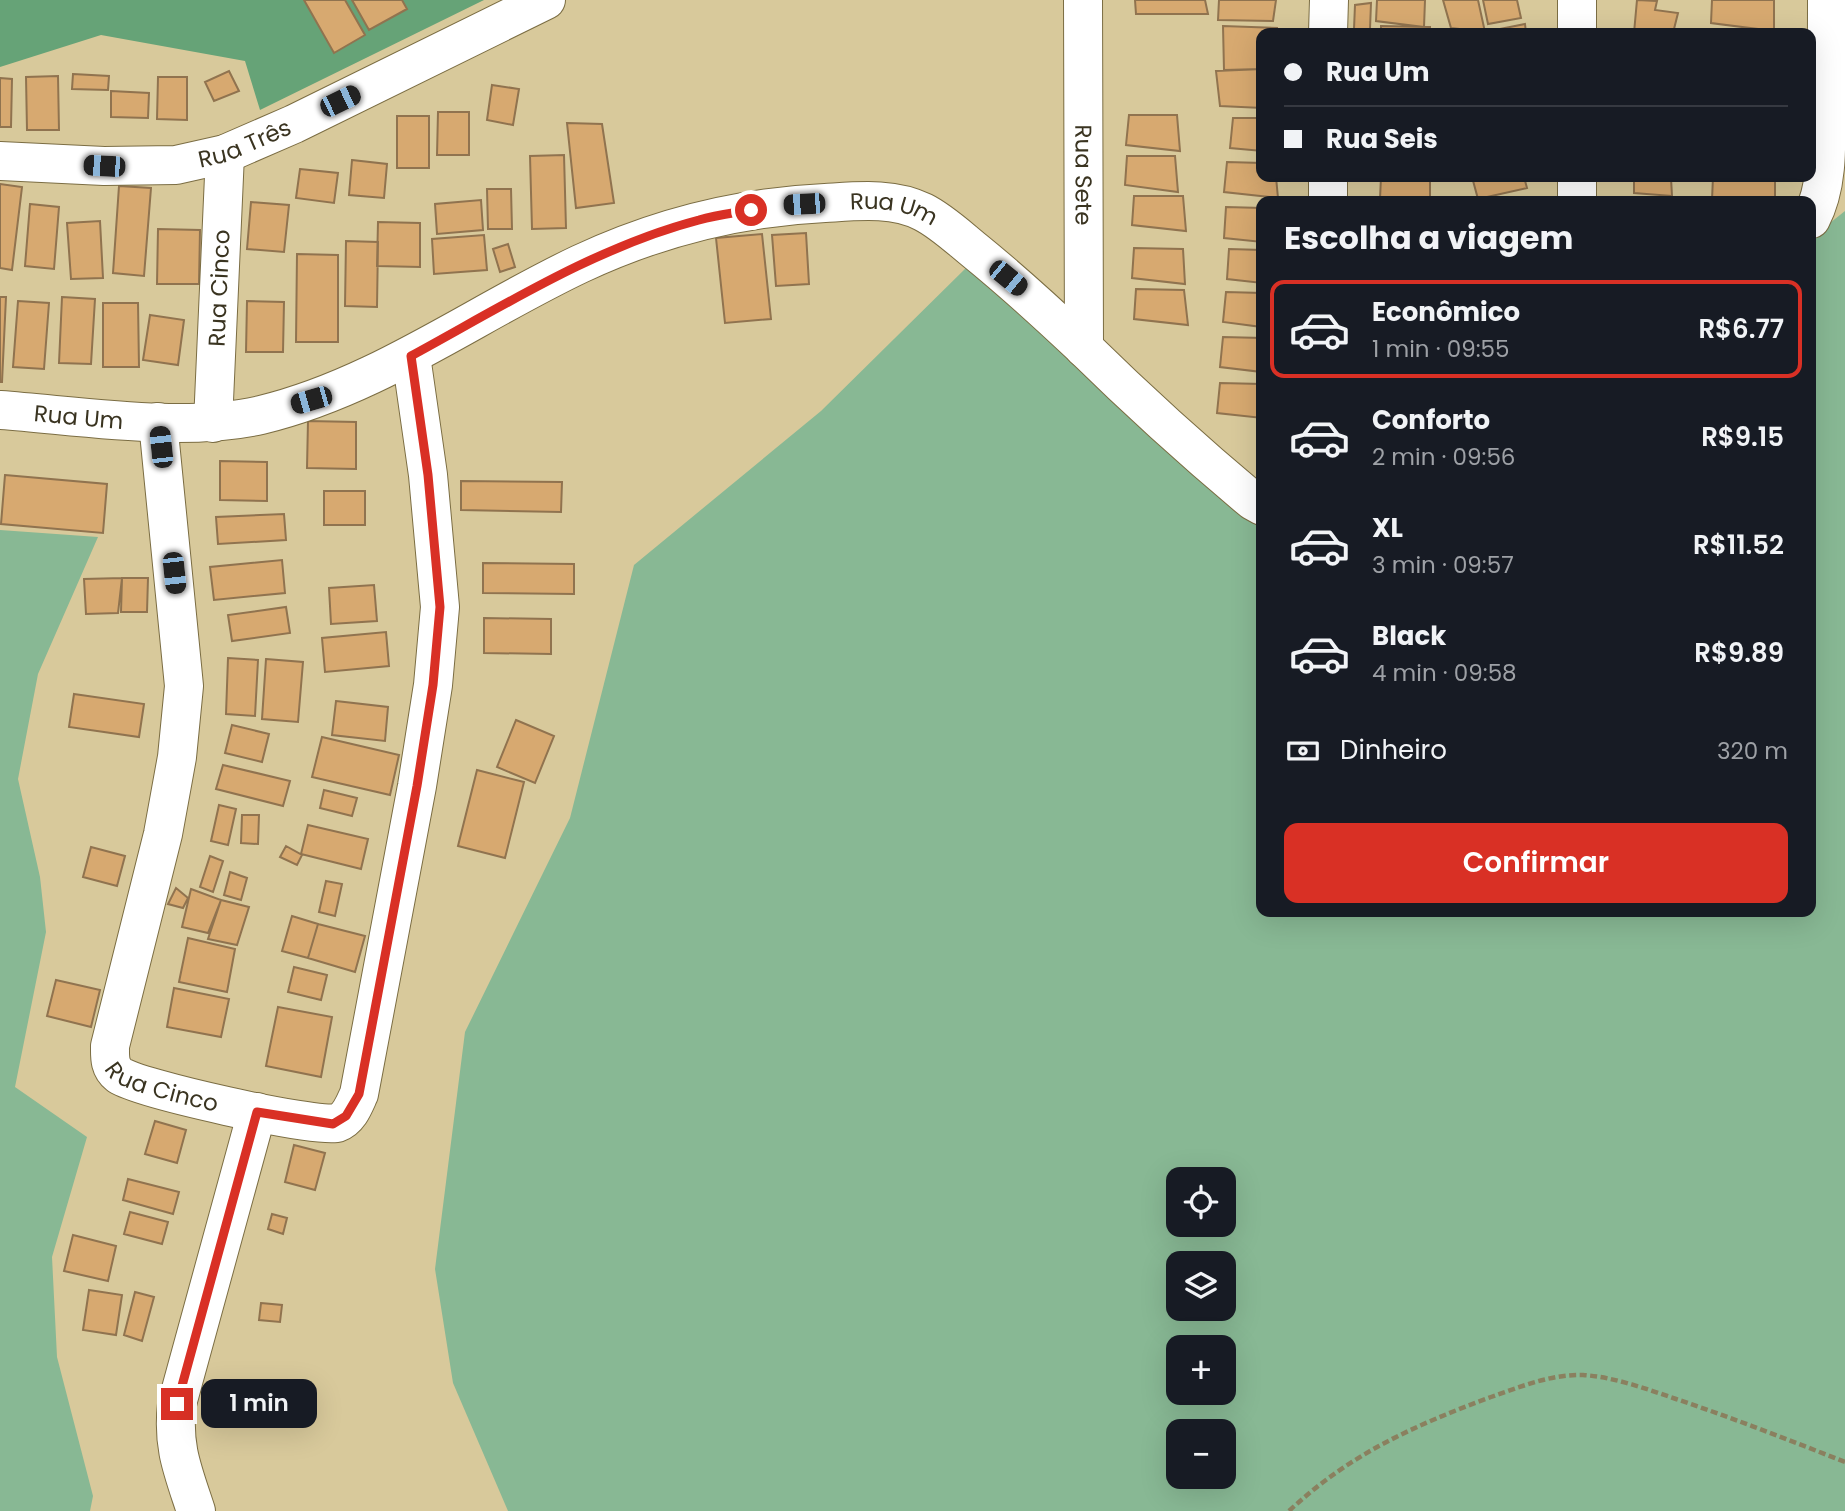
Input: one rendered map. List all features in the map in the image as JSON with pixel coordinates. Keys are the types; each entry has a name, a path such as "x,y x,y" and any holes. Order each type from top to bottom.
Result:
{"street":[{"name":"Rua Três","path":"0,161 104,166 176,164 225,154 294,124 546,0"},
{"name":"Rua Sete","path":"1083,0 1084,348"},
{"path":"1328,0 1328,28"},
{"path":"1577,0 1577,28"},
{"path":"1816,207 1826,145 1827,0"},
{"name":"Rua Cinco","path":"213,423 225,154"},
{"name":"Rua Um","path":"0,410 158,422 213,423 259,415 311,400 411,356 579,265 641,238 699,219 777,205 894,202 923,212 1026,292 1182,440 1256,503"},
{"name":"Rua Cinco","path":"158,422 184,686 177,757 163,834 110,1046 112,1067 119,1076 137,1084 257,1112 333,1124 346,1116 359,1094 417,786 433,685 440,607 428,475 411,356"},
{"path":"196,1511 177,1453 177,1404 257,1112"}],"path":[{"path":"1289,1511 1353,1460 1401,1433 1501,1393 1560,1376 1585,1376 1653,1391 1845,1462"}],"green space":[{"path":"0,0 484,0 260,110 245,61 101,35 0,67"},
{"path":"1845,211 1845,1511 508,1511 453,1383 435,1269 465,1032 570,818 634,565 821,411 968,266 1256,518 1256,917 1816,917 1816,234"},
{"path":"0,530 98,537 38,674 18,779 40,877 46,932 15,1087 87,1137 52,1257 57,1357 93,1496 90,1511 0,1511"}],"building":[{"path":"304,0 345,0 365,35 334,53"},
{"path":"352,0 402,0 407,9 369,30"},
{"path":"1135,0 1205,0 1208,14 1136,14"},
{"path":"1219,0 1276,0 1273,21 1218,20"},
{"path":"1377,0 1425,0 1424,27 1376,21"},
{"path":"1443,0 1478,0 1484,28 1451,28"},
{"path":"1483,0 1517,0 1521,18 1488,24"},
{"path":"1637,0 1657,1 1655,10 1678,13 1674,28 1634,28"},
{"path":"1712,0 1774,0 1774,28 1711,23"},
{"path":"1371,3 1370,28 1354,28 1355,5"},
{"path":"1525,24 1525,28 1505,28"},
{"path":"1223,26 1277,28 1256,28 1256,69 1224,70"},
{"path":"1381,26 1430,27 1430,28"},
{"path":"1256,69 1256,108 1220,106 1216,71"},
{"path":"229,71 239,91 214,101 205,82"},
{"path":"73,74 109,76 108,90 72,89"},
{"path":"58,76 59,130 27,130 26,77"},
{"path":"158,77 187,77 187,120 157,119"},
{"path":"0,78 12,79 11,127 0,127"},
{"path":"492,85 519,89 513,125 487,120"},
{"path":"111,91 149,93 148,118 111,117"},
{"path":"438,112 469,112 469,155 437,155"},
{"path":"1129,115 1177,115 1180,151 1126,145"},
{"path":"397,116 429,116 429,168 397,168"},
{"path":"1233,118 1256,118 1256,150 1230,148"},
{"path":"567,123 602,124 614,203 576,208"},
{"path":"564,155 566,228 532,229 530,156"},
{"path":"1127,156 1175,156 1178,192 1125,185"},
{"path":"352,160 387,164 384,198 349,195"},
{"path":"1227,162 1256,163 1256,182 1276,182 1278,196 1260,196 1224,192"},
{"path":"300,169 338,173 334,203 296,198"},
{"path":"1381,182 1430,182 1430,196 1380,196"},
{"path":"1473,182 1525,182 1527,188 1491,196 1477,196"},
{"path":"1634,182 1671,182 1672,196 1634,193"},
{"path":"1713,182 1775,182 1775,196 1712,196"},
{"path":"0,184 22,187 12,270 0,268"},
{"path":"119,186 151,188 144,276 113,273"},
{"path":"487,189 511,189 512,229 488,229"},
{"path":"1134,196 1183,196 1186,231 1132,225"},
{"path":"481,200 483,230 437,234 435,204"},
{"path":"251,202 289,205 284,252 247,249"},
{"path":"30,204 59,207 54,269 25,266"},
{"path":"1226,207 1256,208 1256,241 1224,238"},
{"path":"100,221 103,278 71,279 67,223"},
{"path":"378,222 420,223 420,267 377,266"},
{"path":"158,229 200,230 199,284 157,284"},
{"path":"806,233 809,284 776,286 772,235"},
{"path":"762,234 771,319 725,323 716,238"},
{"path":"484,235 487,270 434,274 432,239"},
{"path":"346,241 378,242 377,307 345,306"},
{"path":"508,244 515,267 500,272 493,249"},
{"path":"1134,248 1183,249 1185,284 1132,278"},
{"path":"1229,249 1256,250 1256,282 1227,279"},
{"path":"297,254 338,255 338,342 296,342"},
{"path":"1136,289 1184,290 1188,325 1134,319"},
{"path":"1226,292 1256,293 1256,326 1223,322"},
{"path":"0,297 6,297 2,382 0,382"},
{"path":"62,297 95,299 91,364 59,363"},
{"path":"18,301 49,303 44,369 13,367"},
{"path":"247,301 284,302 283,352 246,352"},
{"path":"103,303 138,303 139,367 103,367"},
{"path":"150,315 184,320 178,365 143,360"},
{"path":"1223,337 1256,338 1256,371 1220,367"},
{"path":"1220,383 1256,384 1256,417 1217,413"},
{"path":"308,421 356,422 356,469 307,468"},
{"path":"220,461 267,462 267,501 220,500"},
{"path":"5,475 107,484 103,533 1,524"},
{"path":"461,481 562,482 561,512 461,510"},
{"path":"324,491 365,491 365,525 324,525"},
{"path":"284,514 286,540 218,544 216,517"},
{"path":"282,560 285,593 214,600 210,567"},
{"path":"483,563 574,564 574,594 483,593"},
{"path":"122,578 148,578 147,612 121,612"},
{"path":"122,578 118,613 86,614 84,579"},
{"path":"374,585 377,621 331,624 329,588"},
{"path":"286,607 290,633 232,641 228,615"},
{"path":"484,618 551,619 551,654 484,653"},
{"path":"386,632 389,666 325,672 322,638"},
{"path":"228,658 258,660 255,716 226,714"},
{"path":"266,659 303,662 298,722 262,719"},
{"path":"74,694 144,704 139,737 69,727"},
{"path":"336,701 388,707 385,741 332,735"},
{"path":"516,720 554,736 535,783 497,767"},
{"path":"232,725 269,734 262,762 225,753"},
{"path":"322,737 399,755 390,795 312,777"},
{"path":"223,765 290,781 283,806 216,789"},
{"path":"477,770 524,782 505,858 458,846"},
{"path":"324,790 357,798 352,816 320,808"},
{"path":"219,805 236,809 228,845 211,841"},
{"path":"242,815 259,815 258,844 241,843"},
{"path":"308,825 368,839 361,869 301,854"},
{"path":"286,846 302,855 297,865 280,857"},
{"path":"91,847 125,856 117,886 83,877"},
{"path":"210,856 223,861 213,892 200,887"},
{"path":"230,872 247,878 241,900 224,895"},
{"path":"326,881 342,884 335,916 319,912"},
{"path":"176,888 188,898 183,908 168,904"},
{"path":"191,889 221,900 208,933 182,927"},
{"path":"221,900 249,907 237,945 208,939"},
{"path":"292,916 318,924 308,958 282,951"},
{"path":"318,924 365,936 355,972 308,958"},
{"path":"188,938 235,949 227,992 179,982"},
{"path":"294,967 327,975 321,1000 288,992"},
{"path":"56,980 100,990 91,1027 47,1016"},
{"path":"174,988 229,999 221,1037 167,1027"},
{"path":"278,1007 332,1017 321,1077 266,1066"},
{"path":"155,1121 186,1130 177,1163 145,1154"},
{"path":"294,1145 325,1153 315,1190 285,1182"},
{"path":"128,1179 179,1192 173,1214 123,1200"},
{"path":"130,1212 168,1222 162,1244 124,1234"},
{"path":"272,1214 287,1218 283,1234 268,1229"},
{"path":"73,1235 116,1246 108,1281 64,1271"},
{"path":"89,1290 122,1295 116,1335 83,1330"},
{"path":"135,1292 154,1297 142,1341 124,1335"},
{"path":"261,1303 282,1305 280,1322 259,1320"}],"route":[{"path":"177,1404 257,1112 333,1124 346,1116 359,1094 417,786 433,685 440,607 428,475 411,356 579,265 641,238 699,219 751,210"}]}
